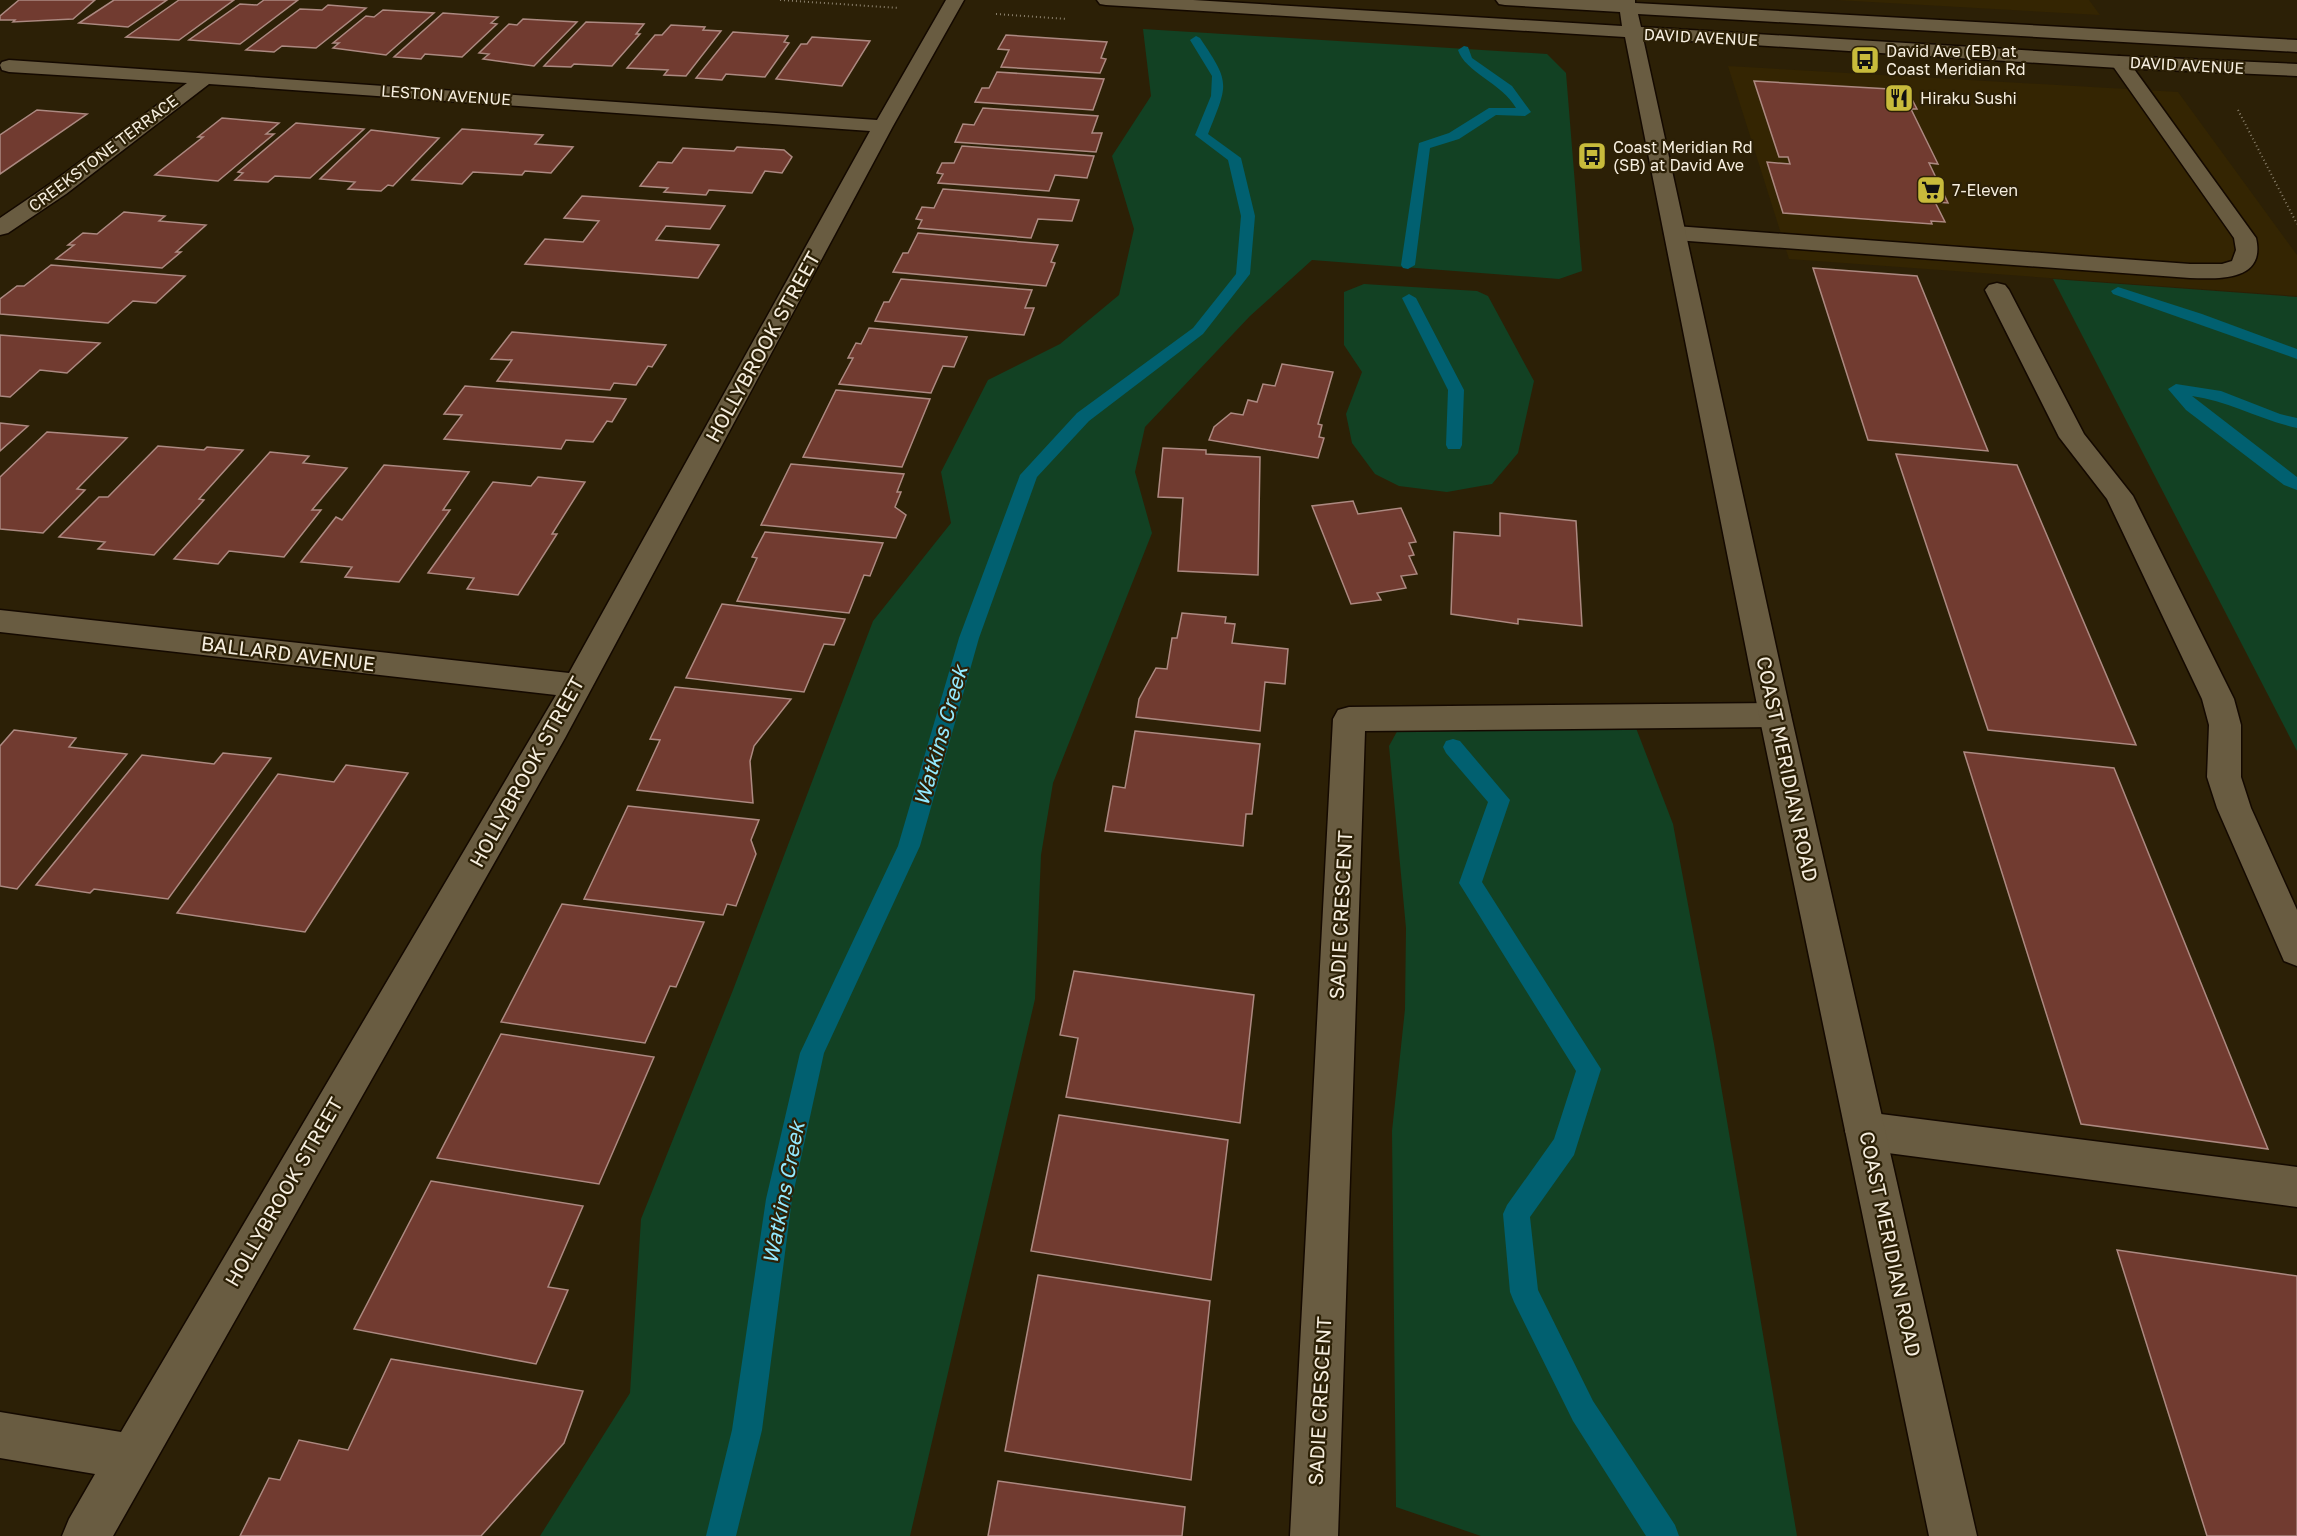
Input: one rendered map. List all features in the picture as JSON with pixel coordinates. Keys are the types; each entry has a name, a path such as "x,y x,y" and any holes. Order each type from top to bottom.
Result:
{"street":[{"name":"HOLLYBROOK STREET","path":"86,1536 554,729 955,0"},
{"name":"DAVID AVENUE","path":"1106,0 2119,62 2297,70"},
{"name":"DAVID AVENUE","path":"1505,0 1627,4 1923,26 2297,46"},
{"name":"COAST MERIDIAN ROAD","path":"1627,4 1775,715 1953,1536"},
{"path":"1675,233 2190,271 2217,272 2239,267 2247,258 2249,248 2245,238 2119,62"},
{"name":"LESTON AVENUE","path":"9,66 884,126"},
{"name":"CREEKSTONE TERRACE","path":"0,228 58,189 206,78"},
{"path":"1997,290 2072,437 2119,496 2218,699 2225,725 2224,777 2227,787 2234,808 2297,950"},
{"name":"BALLARD AVENUE","path":"0,621 576,686"},
{"name":"SADIE CRESCENT","path":"1314,1536 1349,719 1775,715"},
{"path":"1865,1131 2297,1187"},
{"path":"0,1435 131,1457"}],"path":[{"path":"780,0 901,8"},
{"path":"2237,109 2297,224"}],"shaded area":[{"path":"1836,0 2089,0 2100,15"},
{"path":"1728,66 2178,92 2297,255 2297,296 1789,259"}],"green space":[{"path":"1143,29 1547,54 1566,73 1582,271 1559,279 1312,260 1250,316 1145,427 1135,472 1152,533 1053,783 1041,855 1035,999 910,1536 540,1536 630,1393 641,1219 733,990 873,621 951,523 941,472 988,380 1060,344 1119,295 1134,229 1112,156 1151,96"},
{"path":"2053,279 2297,297 2297,751"},
{"path":"1364,284 1477,291 1488,296 1534,381 1518,453 1492,484 1447,492 1399,486 1375,474 1352,443 1346,414 1362,372 1344,345 1344,292"},
{"path":"1405,717 1636,728 1673,824 1714,1044 1797,1536 1481,1536 1396,1507 1392,1131 1405,1009 1406,928 1389,746"}],"building":[{"path":"19,0 95,0 73,19 13,22 15,20 0,20 0,16"},
{"path":"114,0 167,0 128,27 79,23"},
{"path":"179,0 234,0 179,40 126,37"},
{"path":"264,0 298,0 240,44 189,40 240,4 257,5"},
{"path":"328,5 366,8 316,48 282,46 274,52 246,50 300,9 322,10"},
{"path":"383,10 434,13 386,55 333,48 339,43 333,43 366,16 374,17"},
{"path":"443,13 498,17 491,23 497,24 462,57 425,54 421,59 394,57"},
{"path":"523,19 577,22 534,66 483,59 489,54 479,53 509,24 517,25"},
{"path":"586,22 644,24 636,34 640,34 612,66 574,64 571,67 544,66"},
{"path":"671,25 705,27 703,30 721,31 686,76 664,75 668,70 627,68 655,35 662,35"},
{"path":"733,32 788,36 784,42 789,43 765,77 726,74 722,80 696,78"},
{"path":"1006,35 1107,42 1101,58 1106,59 1100,73 1001,67 1009,50 998,49"},
{"path":"812,37 870,41 842,86 776,79 801,44 807,44"},
{"path":"997,72 1104,79 1093,110 975,102 982,88 989,88"},
{"path":"1754,81 1907,90 1917,109 1911,109 1938,164 1929,163 1948,203 1935,202 1945,222 1931,221 1932,224 1783,213 1767,162 1790,164 1788,157 1779,157"},
{"path":"983,108 1098,116 1092,133 1102,133 1096,152 955,142 963,124 974,125"},
{"path":"37,110 87,114 0,174 0,135"},
{"path":"222,118 279,123 266,134 274,134 218,181 155,175 203,137 198,137"},
{"path":"296,123 364,129 310,178 275,176 268,182 235,180 243,173 238,172"},
{"path":"462,129 543,135 535,144 573,147 551,173 525,171 522,175 473,172 462,184 412,180"},
{"path":"371,130 439,138 393,186 388,185 381,191 348,189 355,182 320,179"},
{"path":"962,146 1094,156 1087,178 1055,175 1049,191 938,183 943,174 937,173 942,163 954,163"},
{"path":"737,147 784,150 792,157 782,173 765,171 752,193 709,190 706,195 664,192 668,188 640,186 658,162 672,163 683,148 734,151"},
{"path":"943,189 1079,200 1072,221 1038,219 1031,238 918,228 922,220 916,219 922,207 934,208"},
{"path":"582,196 725,206 710,229 666,226 656,240 719,245 698,278 525,264 545,239 583,242 599,221 564,218"},
{"path":"124,212 165,216 159,221 206,225 176,252 181,252 162,268 56,259 74,245 68,245 83,233 97,234"},
{"path":"918,233 1058,245 1051,262 1055,263 1046,286 893,272 903,253 908,253"},
{"path":"51,265 185,276 156,303 133,301 108,323 0,314 0,299 17,286 24,286"},
{"path":"1813,268 1917,276 1988,451 1868,440"},
{"path":"901,279 1032,290 1025,308 1034,308 1024,335 875,321 884,302 889,302"},
{"path":"869,328 967,337 954,367 943,366 931,393 839,384 853,358 848,358 856,343 861,344"},
{"path":"512,332 666,345 652,367 648,366 636,385 614,383 610,390 497,381 512,360 491,359"},
{"path":"0,335 100,343 67,373 40,370 10,397 0,396"},
{"path":"1282,364 1333,372 1318,424 1322,425 1319,437 1324,438 1318,458 1209,440 1214,427 1231,413 1243,415 1248,400 1257,402 1263,384 1275,386"},
{"path":"465,386 626,399 612,422 607,421 593,442 566,440 561,449 444,439 462,415 444,414"},
{"path":"836,390 930,399 902,467 803,457"},
{"path":"0,423 28,426 0,451"},
{"path":"47,432 127,438 77,489 85,490 43,533 0,529 0,477"},
{"path":"158,446 204,450 207,447 243,450 199,499 204,500 154,555 98,549 105,542 59,537 99,497 108,497"},
{"path":"1163,448 1206,450 1206,454 1260,457 1258,575 1178,571 1183,498 1158,497"},
{"path":"270,452 309,456 303,463 347,468 312,510 321,510 284,557 229,551 218,564 174,559"},
{"path":"1896,454 2017,465 2136,745 1988,730"},
{"path":"791,464 904,474 897,492 901,492 895,507 906,515 896,538 761,525"},
{"path":"384,465 469,472 443,510 450,510 399,582 345,577 352,567 301,562 336,517 342,520"},
{"path":"538,477 585,482 552,534 557,534 518,595 467,589 474,578 428,573 493,482 531,486"},
{"path":"1353,501 1358,514 1401,508 1416,542 1409,543 1414,555 1409,556 1417,574 1401,576 1406,588 1377,593 1381,600 1351,604 1312,506"},
{"path":"1500,513 1576,521 1582,626 1518,619 1518,624 1451,614 1454,532 1500,536"},
{"path":"765,532 883,543 870,576 864,575 849,613 737,601 757,558 752,557"},
{"path":"722,604 845,619 834,645 824,644 804,692 686,678"},
{"path":"1182,613 1226,617 1225,623 1235,624 1232,643 1288,649 1285,684 1265,682 1260,731 1136,717 1139,699 1156,668 1167,669 1172,638 1177,638"},
{"path":"675,687 791,699 754,746 750,761 753,803 637,790 660,740 650,739"},
{"path":"14,730 76,738 69,747 127,754 17,889 0,886 0,746"},
{"path":"1135,731 1260,744 1252,814 1246,814 1243,846 1105,831 1113,786 1125,788"},
{"path":"1964,752 2114,768 2268,1149 2081,1124"},
{"path":"223,753 271,758 168,899 94,889 90,893 36,885 142,755 214,764"},
{"path":"346,765 408,773 305,932 177,913 278,774 334,782"},
{"path":"628,806 759,820 751,840 756,854 736,906 727,904 723,915 584,899"},
{"path":"562,904 704,922 676,987 670,986 645,1043 501,1022"},
{"path":"1074,971 1254,995 1240,1123 1066,1097 1078,1038 1060,1035"},
{"path":"501,1034 654,1057 599,1184 437,1158"},
{"path":"1059,1115 1228,1140 1211,1280 1031,1251"},
{"path":"431,1181 583,1206 548,1287 568,1290 536,1364 354,1329"},
{"path":"2117,1250 2297,1276 2297,1536 2207,1536"},
{"path":"1038,1275 1210,1301 1191,1480 1005,1451"},
{"path":"391,1359 583,1391 564,1443 481,1536 240,1536 269,1478 280,1480 299,1440 348,1450"},
{"path":"998,1481 1185,1507 1182,1536 988,1536"}],"waterway":[{"name":"Watkins Creek","path":"721,1536 747,1430 779,1199 812,1053 909,846 969,638 1029,475 1083,417 1198,331 1243,274 1248,216 1234,158 1201,135 1217,96 1218,76 1196,40"},
{"path":"1408,265 1424,146 1454,136 1493,111 1525,112 1507,88 1467,60 1464,50"},
{"path":"2118,291 2297,354"},
{"path":"1409,298 1456,390 1454,445"},
{"path":"2297,423 2275,418 2215,394 2176,389 2192,406 2297,484"},
{"path":"1453,747 1499,800 1470,883 1589,1069 1565,1146 1516,1214 1524,1292 1583,1411 1664,1536"}],"place":[{"name":"David Ave (EB) at Coast Meridian Rd","path":"1865,60"},
{"name":"Hiraku Sushi","path":"1899,98"},
{"name":"Coast Meridian Rd (SB) at David Ave","path":"1592,156"},
{"name":"7-Eleven","path":"1931,190"}]}
